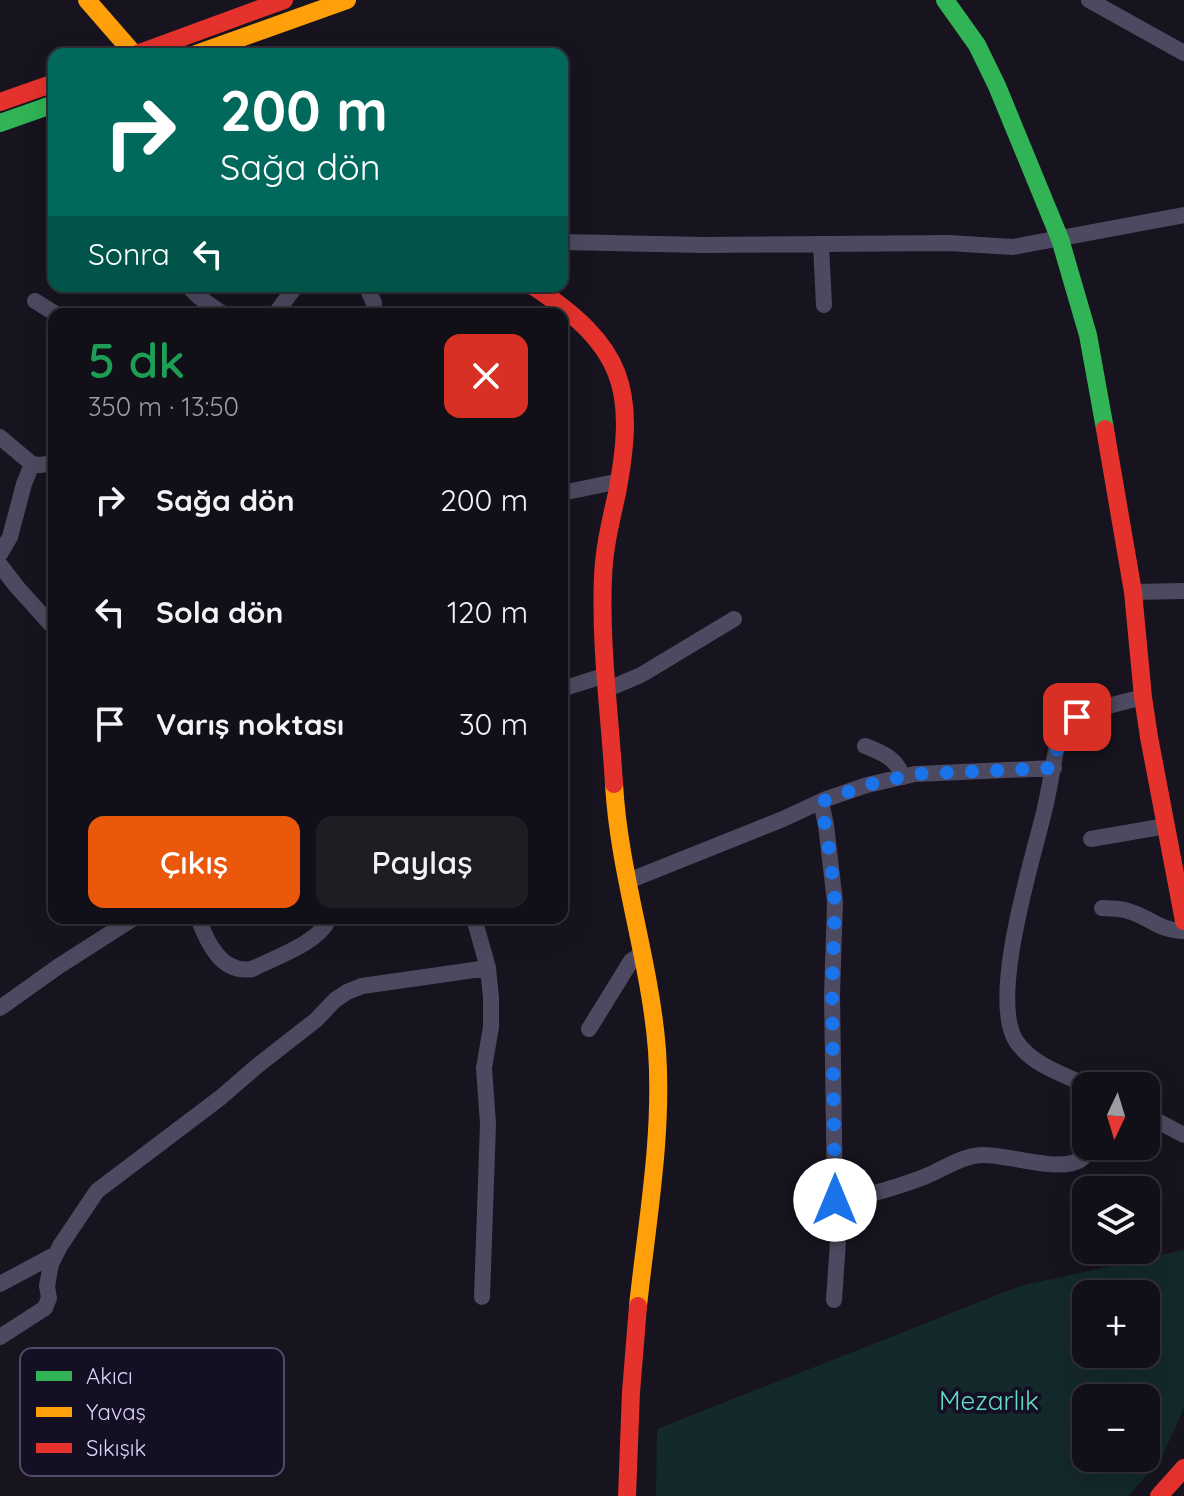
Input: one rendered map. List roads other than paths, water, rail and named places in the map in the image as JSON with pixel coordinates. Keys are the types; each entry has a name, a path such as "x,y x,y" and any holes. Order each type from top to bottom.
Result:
{"street":[{"path":"87,0 130,48"},
{"path":"152,48 284,0"},
{"path":"213,48 347,0"},
{"path":"945,0 977,45 997,86 1060,239 1088,335 1133,592 1143,697 1184,921"},
{"path":"1089,0 1184,53"},
{"path":"0,102 48,85"},
{"path":"0,123 48,106"},
{"path":"568,242 703,245 948,243 1013,247 1184,215"},
{"path":"821,244 824,305"},
{"path":"194,292 215,308"},
{"path":"542,292 565,308"},
{"path":"35,301 48,309"},
{"path":"568,310 597,339 613,361 624,407 620,481 601,578 618,835 643,953 658,1081 653,1185 633,1353 627,1435 627,1496"},
{"path":"0,437 32,464 48,464"},
{"path":"0,554 10,537 32,464"},
{"path":"568,492 620,481"},
{"path":"0,565 48,621"},
{"path":"1133,592 1184,591"},
{"path":"568,688 641,675 734,619"},
{"path":"1072,1078 1028,1055 1017,1043 1010,1028 1007,1014 1010,968 1021,897 1038,838 1061,727 1066,721 1143,697"},
{"path":"865,746 885,753 899,766 903,777"},
{"path":"628,881 867,785 915,774 1054,768"},
{"path":"821,802 835,902 832,995 838,1241 834,1300"},
{"path":"1091,839 1166,826"},
{"path":"1102,908 1125,909 1160,927 1184,931"},
{"path":"0,1008 125,924"},
{"path":"201,924 220,959 245,970 307,941 327,924"},
{"path":"476,924 491,984 491,1014 484,1068 488,1124 482,1297"},
{"path":"589,1029 631,961 643,953"},
{"path":"0,1337 45,1308 49,1298 48,1276 56,1254 97,1191 220,1098 316,1020 335,1000 362,986 488,968"},
{"path":"1160,1122 1184,1135"},
{"path":"835,1200 859,1198 903,1185 975,1156 1002,1156 1037,1163 1072,1163 1080,1160"},
{"path":"0,1284 56,1254"},
{"path":"1159,1496 1184,1468"}],"park label":[{"name":"Mezarlık","path":"989,1401"}]}
